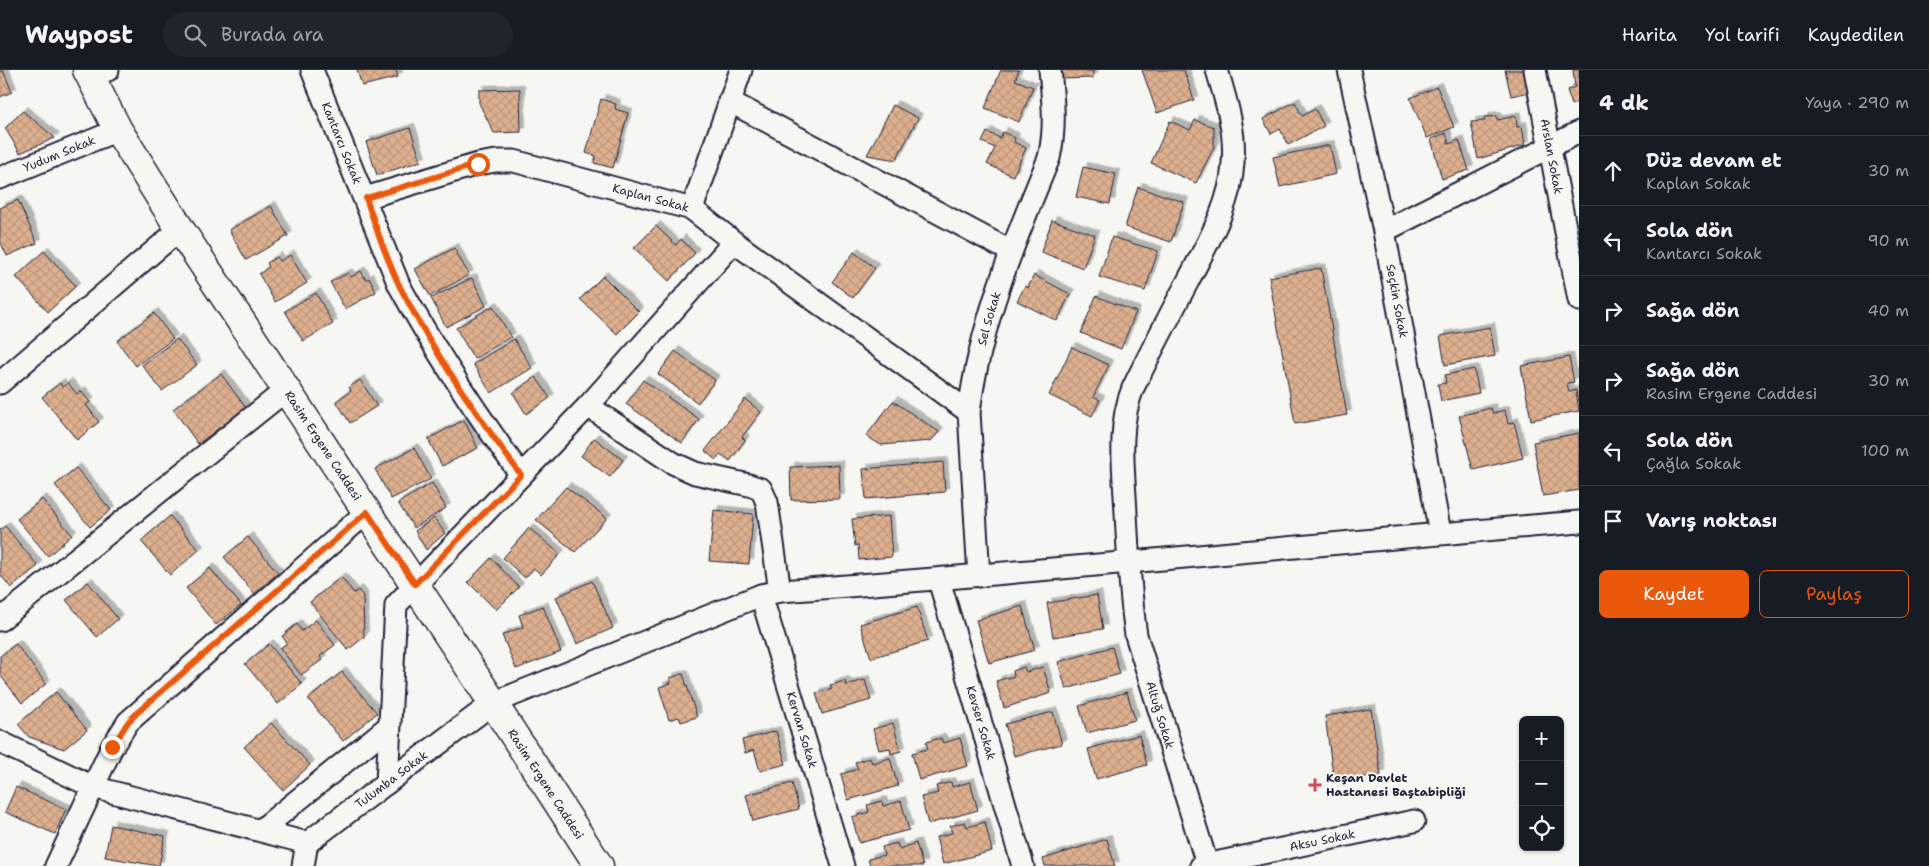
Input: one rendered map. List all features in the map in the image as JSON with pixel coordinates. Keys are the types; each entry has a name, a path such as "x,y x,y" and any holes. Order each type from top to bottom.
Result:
{"main road":[{"name":"Rasim Ergene Caddesi","path":"95,72 118,130 180,228 599,866"}],"street":[{"name":"Kantarcı Sokak","path":"312,70 366,198 382,245 399,285 477,415 521,475"},
{"path":"692,208 740,70"},
{"name":"Sel Sokak","path":"980,576 969,412 972,389 986,328 1010,252 1049,158 1053,143 1054,116 1050,70"},
{"name":"Altuğ Sokak","path":"1204,865 1136,635 1132,611 1123,440 1125,410 1133,388 1212,234 1225,201 1234,164 1232,122 1217,70"},
{"name":"Seçkin Sokak","path":"1349,70 1384,231 1440,533"},
{"name":"Arslan Sokak","path":"1535,70 1579,300"},
{"path":"729,101 1010,252"},
{"name":"Yudum Sokak","path":"0,178 118,130"},
{"path":"1384,231 1579,132"},
{"name":"Kaplan Sokak","path":"366,198 478,164 514,161 692,208 734,242 969,412"},
{"path":"0,383 180,228"},
{"path":"386,783 396,605 588,406 734,242"},
{"path":"0,620 286,390"},
{"name":"Kervan Sokak","path":"588,406 684,469 750,484 761,489 767,502 771,593 843,866"},
{"path":"56,866 112,747 128,722 367,512"},
{"name":"Tulumba Sokak","path":"307,842 493,703 771,593 939,580 1129,561 1579,522"},
{"name":"Kevser Sokak","path":"939,580 1024,866"},
{"path":"260,830 389,726"},
{"path":"0,742 94,788 307,842 303,866"},
{"name":"Aksu Sokak","path":"1204,865 1414,821"}],"building":[{"path":"0,70 3,70 12,92 0,97"},
{"path":"357,70 396,70 398,77 362,86"},
{"path":"1001,70 1019,70 1015,80 1033,87 1019,122 985,108"},
{"path":"1060,70 1093,71 1093,78 1060,79"},
{"path":"1142,70 1184,70 1194,100 1157,113"},
{"path":"1505,70 1525,70 1530,92 1511,96"},
{"path":"1573,70 1579,70 1579,101 1572,105 1567,90 1575,87"},
{"path":"1437,87 1454,127 1427,138 1410,98"},
{"path":"520,89 521,132 494,133 479,103 479,90"},
{"path":"601,99 616,104 615,109 628,113 613,168 594,163 596,156 586,153"},
{"path":"1295,102 1302,116 1315,109 1324,126 1288,145 1280,129 1271,134 1263,119"},
{"path":"893,105 918,118 896,160 867,155"},
{"path":"23,111 55,138 20,153 5,128"},
{"path":"1497,116 1497,120 1516,116 1517,127 1522,126 1525,145 1478,159 1471,122 1485,121 1484,117"},
{"path":"1195,120 1214,127 1214,147 1196,183 1151,163 1170,121 1190,130"},
{"path":"410,128 421,161 377,175 366,142"},
{"path":"987,132 1000,138 1003,132 1015,138 1014,142 1026,148 1013,176 987,164 995,148 982,142"},
{"path":"1446,133 1449,144 1459,140 1469,170 1442,179 1431,139"},
{"path":"1330,145 1336,174 1280,187 1273,157"},
{"path":"1083,167 1116,174 1110,204 1076,197"},
{"path":"1138,187 1184,202 1171,242 1125,227"},
{"path":"18,200 37,243 7,256 0,241 0,208"},
{"path":"271,206 288,236 246,260 229,230"},
{"path":"1052,220 1095,235 1083,268 1041,252"},
{"path":"656,226 676,245 681,239 695,253 669,281 634,248"},
{"path":"1112,237 1158,251 1145,291 1099,277"},
{"path":"454,248 469,275 430,296 415,269"},
{"path":"44,251 76,286 48,312 16,277"},
{"path":"854,252 875,268 853,298 832,282"},
{"path":"290,255 307,283 275,302 259,274 269,267 267,263 277,257 280,261"},
{"path":"1321,268 1347,415 1295,424 1269,277"},
{"path":"361,271 366,280 369,278 376,292 345,309 330,282 348,273 351,277"},
{"path":"1034,275 1070,294 1057,321 1017,301 1025,286 1028,288"},
{"path":"603,276 639,312 617,334 580,299"},
{"path":"472,278 486,306 446,327 431,298"},
{"path":"316,293 333,324 303,341 285,311"},
{"path":"1096,296 1136,312 1121,349 1081,333"},
{"path":"493,306 511,337 474,359 456,328"},
{"path":"154,313 173,339 136,366 117,341"},
{"path":"1490,327 1495,356 1445,365 1440,336"},
{"path":"177,339 197,365 162,391 142,365"},
{"path":"514,339 532,368 491,393 473,364"},
{"path":"1072,347 1109,365 1093,397 1100,400 1092,416 1049,395"},
{"path":"675,351 715,380 698,403 658,374"},
{"path":"1569,357 1574,382 1567,383 1569,392 1576,390 1579,411 1531,420 1521,366"},
{"path":"1474,369 1479,393 1441,401 1438,384 1446,383 1445,375"},
{"path":"221,374 246,408 198,444 173,409"},
{"path":"536,377 550,398 526,414 513,393"},
{"path":"360,380 377,406 350,423 336,401 351,391 349,387"},
{"path":"643,380 699,419 682,443 626,404"},
{"path":"60,383 62,387 68,383 77,394 81,391 90,402 86,405 99,422 77,440 42,397"},
{"path":"745,399 761,412 742,437 745,440 730,461 720,454 716,460 705,451"},
{"path":"893,401 939,432 931,441 881,445 866,436"},
{"path":"1491,408 1493,413 1505,410 1508,424 1514,422 1523,458 1473,470 1459,416"},
{"path":"464,420 478,448 442,466 428,439"},
{"path":"1579,433 1579,490 1543,496 1533,442"},
{"path":"594,438 623,460 610,477 581,456"},
{"path":"414,448 431,479 391,499 375,469"},
{"path":"943,462 945,492 866,499 863,469"},
{"path":"839,465 840,499 791,500 790,467"},
{"path":"76,468 111,510 90,527 55,485"},
{"path":"432,483 446,508 414,528 398,503"},
{"path":"566,487 607,518 575,552 536,520"},
{"path":"42,499 72,535 48,556 17,519"},
{"path":"714,510 753,514 749,564 709,561"},
{"path":"170,516 199,550 170,575 141,541"},
{"path":"889,516 892,557 859,560 858,545 855,546 852,519"},
{"path":"434,518 445,533 426,550 415,531"},
{"path":"5,526 38,566 11,588 0,574 0,530"},
{"path":"529,528 560,554 541,575 534,568 525,578 503,558"},
{"path":"248,537 278,573 254,594 224,557"},
{"path":"491,558 519,587 496,610 468,582"},
{"path":"210,568 241,605 216,625 186,588"},
{"path":"341,577 354,593 358,590 363,596 364,637 348,650 310,602"},
{"path":"592,581 613,628 577,644 556,597"},
{"path":"88,582 118,619 97,637 66,600"},
{"path":"1097,595 1103,629 1053,637 1047,603"},
{"path":"543,606 561,652 516,669 502,635 523,627 519,615"},
{"path":"1022,606 1035,650 989,663 976,620"},
{"path":"917,607 928,641 871,658 860,624"},
{"path":"316,620 335,645 320,656 322,660 301,675 280,648 287,643 282,636 297,624 302,631"},
{"path":"16,644 46,684 22,703 0,675 0,656"},
{"path":"269,644 302,684 278,704 245,664"},
{"path":"1112,647 1120,674 1066,689 1058,662"},
{"path":"1024,667 1026,672 1043,667 1051,693 1004,708 996,681 1014,676 1013,671"},
{"path":"342,672 377,713 343,741 308,699"},
{"path":"683,674 697,717 681,722 679,717 669,720 659,687 671,683 669,678"},
{"path":"865,680 871,700 822,714 816,693 832,689 830,685 845,681 846,685"},
{"path":"56,692 87,730 64,749 29,737 18,724"},
{"path":"1127,692 1135,720 1087,733 1079,706"},
{"path":"1371,709 1381,775 1334,782 1325,716"},
{"path":"1053,712 1062,744 1014,756 1005,724"},
{"path":"271,723 310,765 283,790 244,747"},
{"path":"893,723 901,751 891,754 890,748 879,750 873,729"},
{"path":"776,731 786,764 760,771 754,750 745,753 742,740"},
{"path":"1139,735 1147,765 1096,779 1088,749"},
{"path":"941,738 943,743 960,738 968,766 919,780 912,753 928,749 926,742"},
{"path":"870,758 872,763 890,758 898,786 848,800 841,774 858,769 855,762"},
{"path":"951,782 952,787 970,782 978,810 928,824 921,797 938,793 936,786"},
{"path":"792,783 799,809 753,821 746,795"},
{"path":"16,787 66,809 55,834 5,812"},
{"path":"882,801 883,806 901,801 909,830 859,843 852,817 869,812 867,805"},
{"path":"965,822 967,827 985,822 992,851 943,864 936,837 952,833 950,826"},
{"path":"111,825 165,836 159,866 105,857"},
{"path":"1107,839 1115,866 1045,866 1043,859"},
{"path":"897,843 899,849 916,843 923,866 870,866 868,859 884,855 882,847"}],"place":[{"name":"Keşan Devlet Hastanesi Baştabipliği","path":"1315,785"}],"route":[{"path":"112,747 119,734 138,712 367,512 415,584 521,475 477,415 414,312 399,285 382,245 366,198 478,164"}]}
